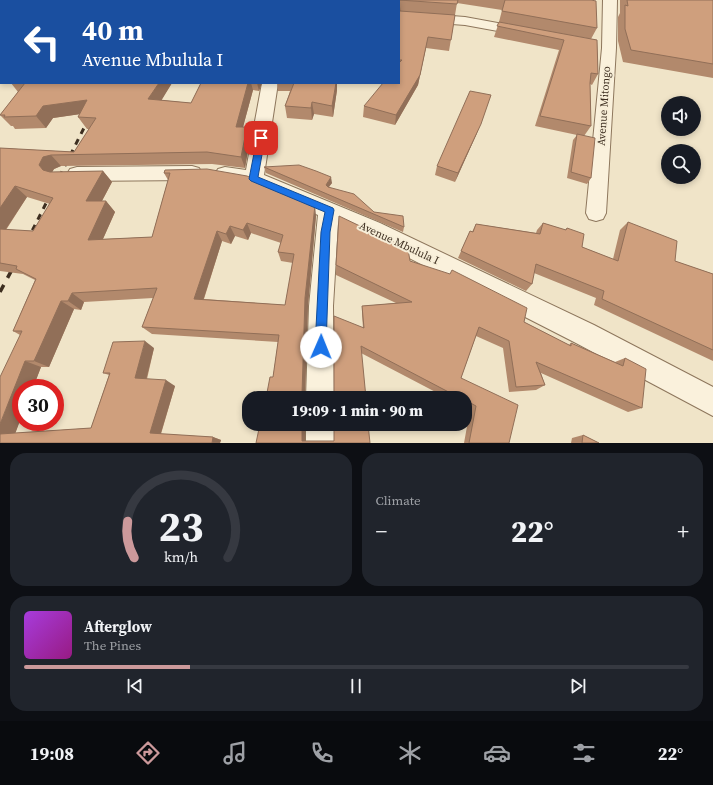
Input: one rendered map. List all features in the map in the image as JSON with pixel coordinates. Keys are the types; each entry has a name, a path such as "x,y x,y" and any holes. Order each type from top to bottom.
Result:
{"street":[{"name":"Avenue Mitongo","path":"596,213 601,46 610,0"},
{"path":"400,16 465,21 541,35"},
{"path":"254,179 270,84"},
{"name":"Avenue Mbulula I","path":"60,175 212,172 254,179 329,210 585,334 713,402"},
{"path":"320,391 321,306 329,210"},
{"path":"320,431 320,443"}],"building":[{"path":"400,0 400,0 458,0 457,4"},
{"path":"505,0 596,1 597,28 502,11"},
{"path":"627,0 713,0 713,64 631,50 625,29 625,5 628,6"},
{"path":"400,11 455,15 451,40 428,37 420,75 396,115 364,106 382,84 400,84 400,62 402,60 400,60"},
{"path":"499,22 597,40 598,74 591,73 590,83 591,126 540,116 564,40 497,26"},
{"path":"24,84 158,84 148,99 191,103 200,84 248,84 236,127 247,127 241,157 207,152 51,155 43,157 39,165 43,170 50,172 103,171 86,201 106,201 88,240 152,237 170,173 164,173 165,170 207,169 247,176 315,205 305,298 302,391 267,391 270,377 273,377 279,335 142,327 157,288 72,293 68,301 61,301 34,361 25,361 18,379 12,379 12,394 0,424 0,377 22,331 13,331 36,279 16,269 17,266 0,263 0,229 33,231 53,198 15,186 0,208 0,148 74,152 96,118 78,117 87,100 43,106 36,116 4,117 5,115 0,115","holes":["247,223 283,235 278,252 294,254 285,305 194,299 217,231 226,234 230,226 243,230"]},
{"path":"294,84 336,84 332,106 312,102 311,108 285,106"},
{"path":"470,91 491,95 481,124 458,173 437,166"},
{"path":"577,134 595,138 591,178 571,172"},
{"path":"299,165 331,177 326,185 328,187 354,194 374,212 403,216 404,227 264,167"},
{"path":"339,216 408,249 410,261 450,274 452,270 527,308 524,322 571,346 571,343 623,366 625,358 646,369 642,408 536,362 545,385 516,387 509,341 479,327 461,378 518,405 509,443 469,443 476,406 472,404 472,391 447,391 361,346 365,391 334,391 334,316 364,328 362,306 412,302 336,265"},
{"path":"628,222 677,241 675,261 713,274 713,350 602,299 604,291 536,264 532,284 461,251 470,231 473,232 476,224 540,234 543,223 566,230 567,228 584,234 582,247 618,261"},
{"path":"145,341 135,378 166,380 150,433 213,437 212,443 0,443 0,434 64,431 64,430 91,428 110,373 103,373 113,342"},
{"path":"259,431 302,431 302,441 334,441 334,431 369,431 370,443 256,443"},
{"path":"583,435 599,443 582,443"}],"railway":[{"path":"27,241 90,116"},
{"path":"0,292 16,262"}],"route":[{"path":"261,138 254,179 329,210 321,306 321,347"}]}
